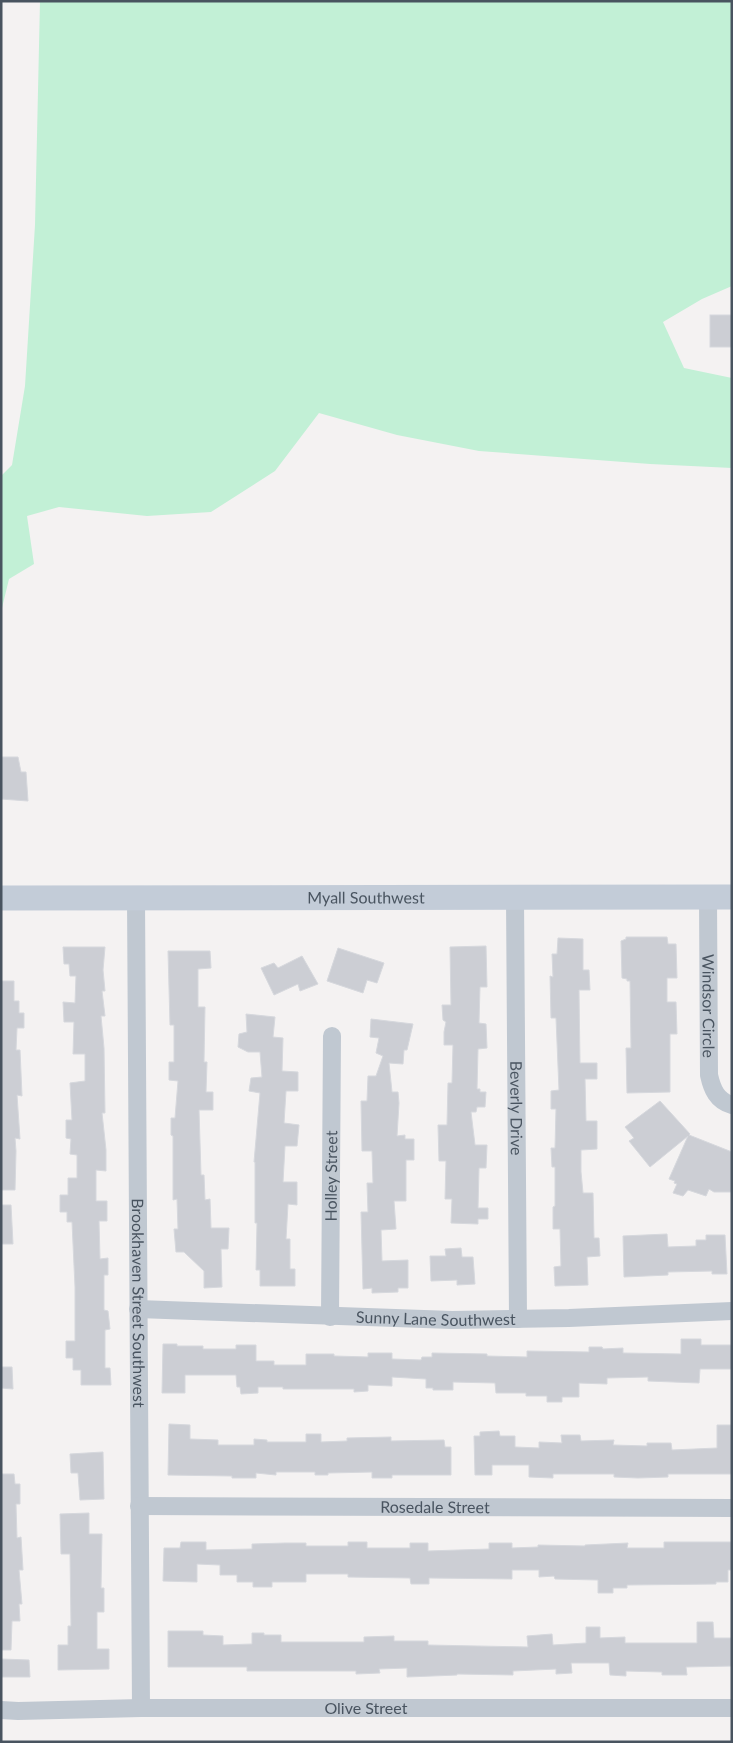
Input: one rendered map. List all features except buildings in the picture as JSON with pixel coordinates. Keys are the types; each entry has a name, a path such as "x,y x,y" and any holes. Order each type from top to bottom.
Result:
{"street":[{"name":"Myall Southwest","path":"1,898 720,897"},
{"name":"Windsor Circle","path":"720,897 709,1075 714,1093 726,1104 732,1105"},
{"name":"Brookhaven Street Southwest","path":"136,898 141,1708"},
{"name":"Beverly Drive","path":"515,898 518,1319"},
{"name":"Holley Street","path":"330,1317 332,1036"},
{"name":"Sunny Lane Southwest","path":"138,1309 452,1320 732,1311"},
{"name":"Rosedale Street","path":"139,1506 732,1508"},
{"name":"Olive Street","path":"1,1710 141,1708 732,1708"}],"green space":[{"path":"40,1 732,1 732,286 702,299 663,322 684,368 732,378 732,468 650,464 479,451 397,435 319,413 275,471 211,512 147,516 59,507 27,516 34,564 9,579 1,612 1,476 12,465 25,386 35,225"}]}
